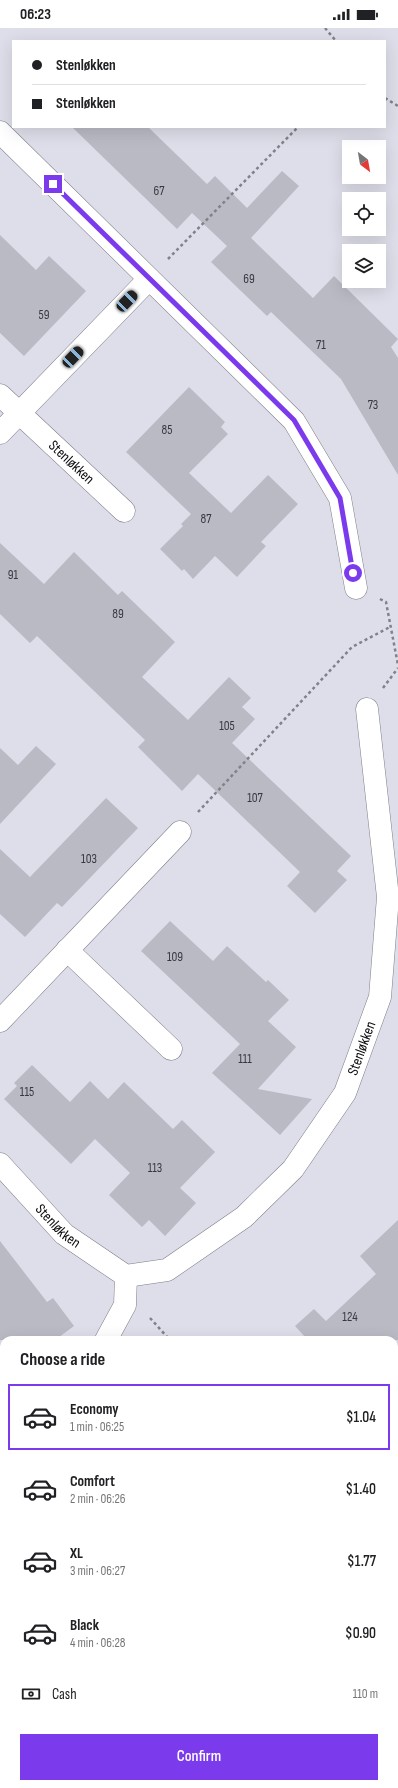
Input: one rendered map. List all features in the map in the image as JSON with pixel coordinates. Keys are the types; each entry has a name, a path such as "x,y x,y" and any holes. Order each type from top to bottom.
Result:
{"street":[{"path":"0,132 294,420 340,498 356,588"},
{"path":"0,433 149,279"},
{"name":"Stenløkken","path":"0,395 124,511"},
{"name":"Stenløkken","path":"0,1164 64,1234 126,1276 167,1270 244,1217 293,1169 345,1093 380,997 388,897 367,709"},
{"path":"0,1021 180,832"},
{"path":"68,950 171,1049"},
{"path":"108,1336 125,1305 126,1276"}],"path":[{"path":"325,28 335,40"},
{"path":"386,99 398,106"},
{"path":"149,279 297,128"},
{"path":"356,588 386,602 398,665"},
{"path":"180,832 352,647 390,627"}],"building":[{"path":"73,128 149,128 207,184 215,176 247,208 282,171 299,186 251,238 313,298 334,276 342,284 342,288 346,288 398,339 391,347 398,358 398,475 341,379 271,312 267,316 211,262 227,246 192,213 177,229"},
{"path":"0,235 36,270 49,256 86,291 24,356 0,333"},
{"path":"189,387 225,422 221,427 228,434 189,473 231,513 268,475 298,504 261,542 266,546 237,577 215,556 193,579 184,569 182,571 160,549 183,526 181,524 191,514 126,452"},
{"path":"0,543 44,584 74,552 118,595 122,591 175,642 142,677 188,720 229,677 251,698 242,707 255,719 232,743 351,856 337,871 347,880 315,913 287,886 300,872 198,774 182,791 138,747 145,740 37,636 30,643 0,614"},
{"path":"36,746 56,764 0,824 0,748 18,765"},
{"path":"106,798 138,828 62,907 57,903 25,937 0,914 0,849 30,877"},
{"path":"170,921 213,961 227,946 266,982 268,980 289,1000 268,1021 296,1047 258,1089 312,1099 280,1135 212,1073 240,1044 141,951"},
{"path":"32,1065 70,1102 90,1081 108,1099 124,1082 173,1129 182,1120 215,1152 180,1188 196,1203 165,1236 149,1220 142,1227 109,1195 130,1173 95,1139 71,1164 4,1099 17,1086 14,1083"},
{"path":"398,1220 398,1336 304,1336 295,1326 314,1309 326,1321 376,1274 360,1256"},
{"path":"0,1241 47,1302 53,1298 74,1326 60,1336 0,1336"}],"route":[{"path":"53,184 294,420 340,498 353,573"}]}
